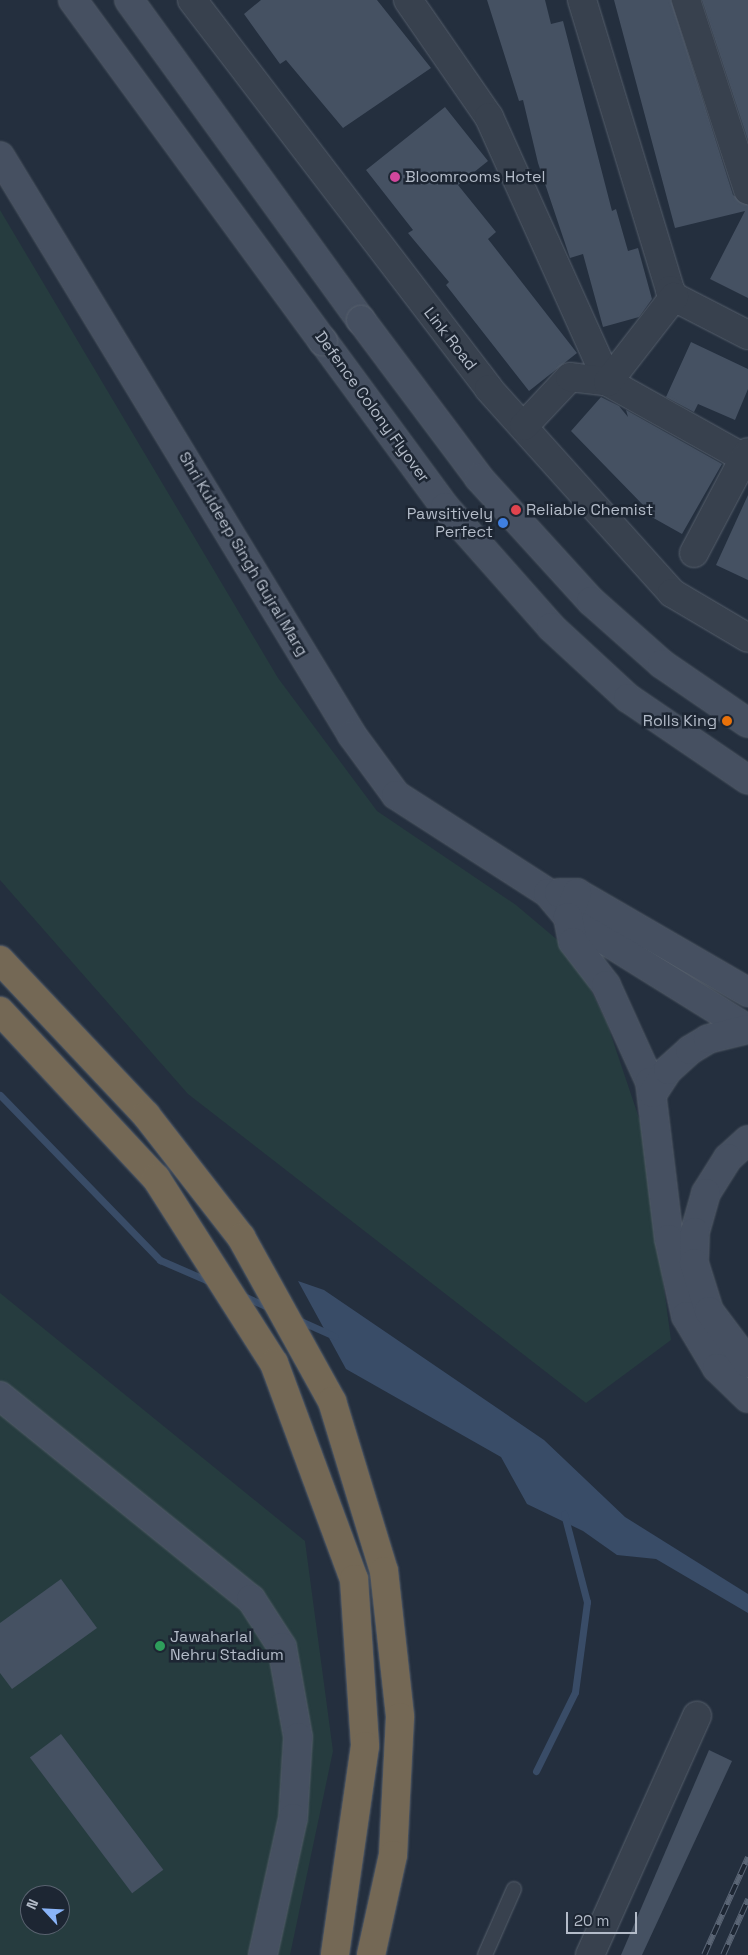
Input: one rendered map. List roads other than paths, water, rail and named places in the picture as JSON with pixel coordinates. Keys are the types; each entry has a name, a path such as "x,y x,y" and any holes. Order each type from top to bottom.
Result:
{"highway":[{"path":"0,960 146,1116 241,1237 332,1401 384,1571 400,1717 393,1855 372,1955"},
{"path":"0,1011 156,1178 274,1363 354,1579 365,1746 335,1955"}],"street":[{"name":"Defence Colony Flyover","path":"74,0 445,507 502,574 628,698 748,780"},
{"path":"129,0 479,478 591,601 662,664 748,723"},
{"name":"Link Road","path":"192,0 489,389 672,593 748,638"},
{"path":"408,0 489,117 608,382"},
{"path":"582,0 674,296 748,335"},
{"path":"686,0 748,190"},
{"name":"Shri Kuldeep Singh Gujral Marg","path":"0,156 352,734 390,787 548,893 572,905"},
{"path":"608,382 674,296"},
{"path":"524,426 570,377 608,382 746,455 694,553"},
{"path":"572,905 748,992"},
{"path":"572,905 748,1029"},
{"path":"572,905 573,942 606,985 653,1093 670,1239 686,1316 717,1368 748,1398"},
{"path":"653,1093 668,1070 690,1050 708,1039 748,1029"},
{"path":"748,1140 728,1158 706,1194 695,1232 694,1264 700,1291 712,1318 748,1363"},
{"path":"0,1396 251,1599 282,1647 298,1737 294,1800 263,1955"},
{"path":"590,1955 697,1716"}],"lane":[{"path":"484,1955 514,1890"}],"water":[{"path":"298,1281 324,1290 544,1440 625,1517 748,1594 748,1613 656,1559 617,1555 583,1531 527,1504 501,1457 346,1369"}],"waterway":[{"path":"0,1095 160,1260 213,1283"},
{"path":"241,1295 270,1308"},
{"path":"296,1319 334,1336"},
{"path":"536,1771 575,1692 587,1602 564,1514"}],"railway":[{"path":"704,1955 748,1857"},
{"path":"723,1955 748,1899"}],"place":[{"name":"Bloomrooms Hotel","path":"395,177"},
{"name":"Reliable Chemist","path":"516,510"},
{"name":"Pawsitively Perfect","path":"503,523"},
{"name":"Rolls King","path":"727,721"},
{"name":"Jawaharlal Nehru Stadium","path":"160,1646"}]}
